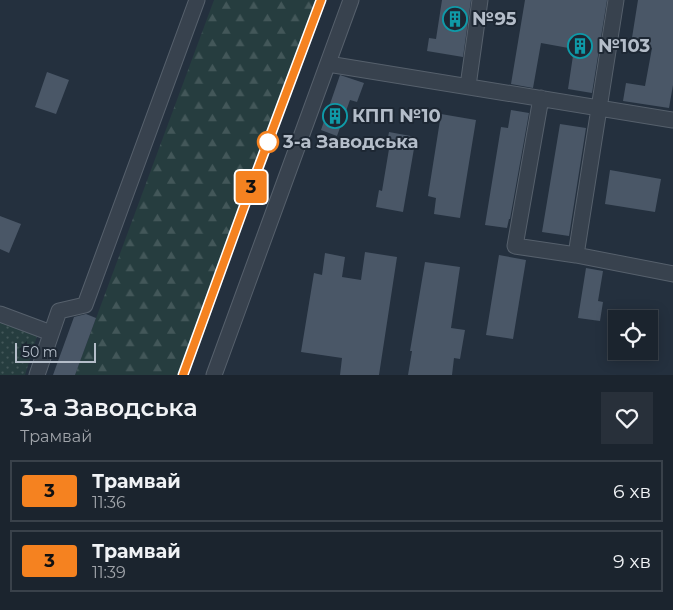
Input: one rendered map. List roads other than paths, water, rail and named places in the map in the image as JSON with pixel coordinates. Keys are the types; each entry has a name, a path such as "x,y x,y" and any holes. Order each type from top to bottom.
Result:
{"street":[{"path":"37,375 58,311 86,305 197,0"},
{"path":"214,375 351,0"},
{"path":"468,86 480,0"},
{"path":"576,255 616,0"},
{"path":"328,64 673,120"},
{"path":"541,98 515,246 576,255 673,274"},
{"path":"0,314 51,333"}],"tram line":[{"name":"3","path":"183,375 321,0"},
{"path":"188,375 326,0"}],"place":[{"name":"№95","path":"455,19"},
{"name":"№103","path":"580,46"},
{"name":"КПП №10","path":"335,116"},
{"name":"3-а Заводська","path":"268,142"}]}
